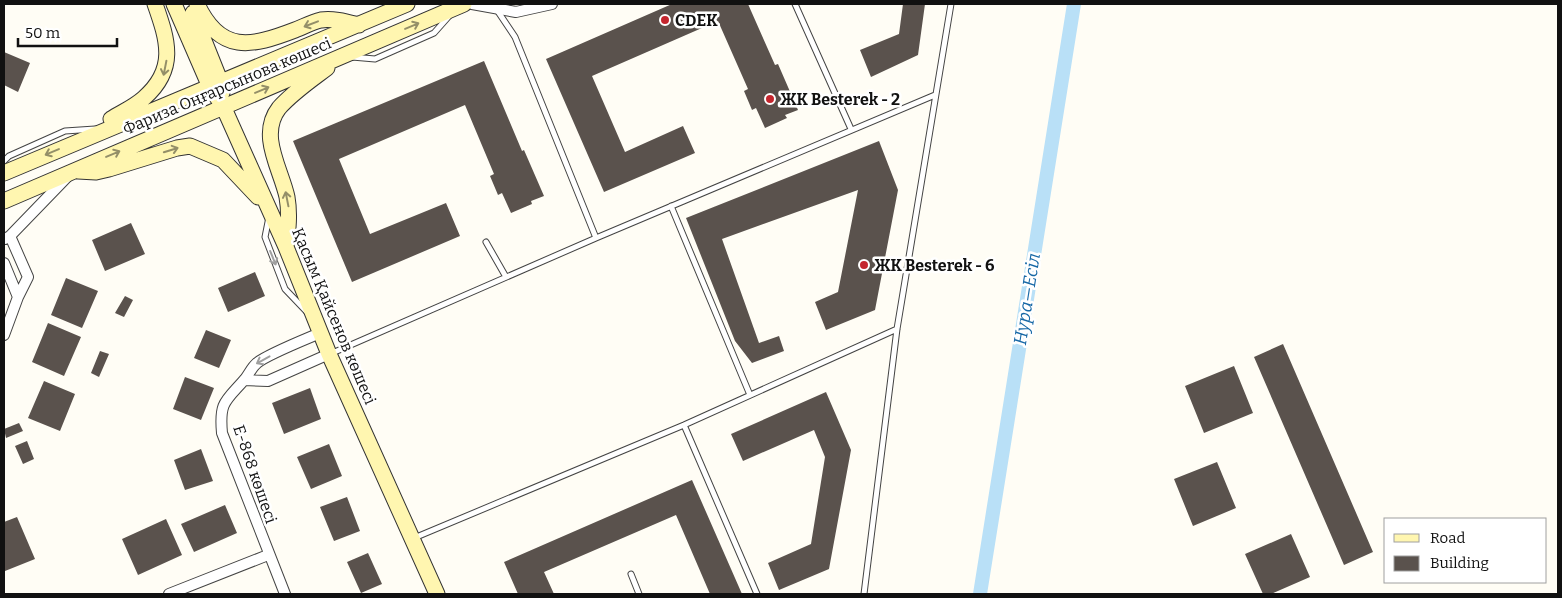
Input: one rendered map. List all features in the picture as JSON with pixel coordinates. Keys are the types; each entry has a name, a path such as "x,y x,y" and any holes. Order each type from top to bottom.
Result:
{"street":[{"path":"100,130 143,100 161,80 166,68 167,37 155,4"},
{"name":"Қасым Қайсенов көшесі","path":"174,4 215,85"},
{"name":"Қасым Қайсенов көшесі","path":"189,4 223,106 286,247 329,354 436,593"},
{"path":"197,4 204,20 219,36 238,44 266,42 321,20 342,21 358,25"},
{"name":"Фариза Оңғарсынова көшесі","path":"4,173 100,130 215,85 404,4"},
{"path":"465,4 516,12 552,4"},
{"name":"Фариза Оңғарсынова көшесі","path":"4,201 465,4"},
{"path":"286,247 290,219 287,196 270,138 272,123 279,109 341,56"},
{"path":"4,335 18,297 28,277 7,238 73,171 96,172 109,170 177,148 190,146 223,160 269,209"},
{"path":"4,263 18,297"},
{"name":"Е-868 көшесі","path":"285,594 268,555 222,433 221,417 224,404 231,392 244,380 257,362 318,327"},
{"path":"244,380 268,381 329,354"},
{"path":"169,594 268,555"}],"lane":[{"path":"795,4 851,129"},
{"path":"864,594 898,329 951,4"},
{"path":"497,9 515,37 596,238"},
{"path":"329,354 851,129 935,95"},
{"path":"4,161 9,156 65,131 100,130"},
{"path":"671,206 750,395"},
{"path":"269,209 264,236 285,289 318,327"},
{"path":"486,242 506,277"},
{"path":"413,539 684,425 898,329"},
{"path":"684,425 757,594"},
{"path":"630,574 639,594"}],"building":[{"name":"ЖК Besterek - 2","path":"672,4 748,4 775,65 778,64 798,110 785,115 787,118 765,128 756,108 752,110 744,91 748,89 718,21 592,76 625,152 683,126 695,153 604,192 546,59"},
{"path":"903,4 925,4 918,55 871,77 860,50 899,34"},
{"path":"4,52 30,63 18,92 4,85"},
{"path":"484,61 522,151 524,150 544,196 531,201 532,204 511,213 502,193 498,195 490,176 494,174 465,105 339,159 370,234 446,203 460,236 352,282 293,141"},
{"name":"ЖК Besterek - 6","path":"879,141 898,190 875,310 826,330 815,302 838,292 858,190 722,239 759,343 779,336 784,351 752,363 735,341 686,218"},
{"path":"131,223 145,254 105,271 92,240"},
{"path":"255,272 265,296 228,312 218,288"},
{"path":"66,278 98,291 82,328 51,315"},
{"path":"125,296 133,300 124,317 115,313"},
{"path":"48,323 81,337 64,376 32,362"},
{"path":"206,330 231,340 219,368 194,358"},
{"path":"1283,344 1373,552 1344,565 1254,357"},
{"path":"100,351 109,354 99,377 91,373"},
{"path":"1234,366 1253,413 1204,433 1185,386"},
{"path":"185,377 214,388 201,420 173,409"},
{"path":"44,381 75,394 60,431 28,418"},
{"path":"310,388 321,419 284,434 272,403"},
{"path":"826,392 851,450 829,569 779,590 768,563 811,544 825,457 814,430 743,461 731,434"},
{"path":"19,423 23,431 6,438 4,429"},
{"path":"27,441 34,459 23,464 15,446"},
{"path":"329,444 342,476 311,489 297,457"},
{"path":"201,449 213,481 185,490 174,460"},
{"path":"1217,462 1236,508 1193,526 1174,479"},
{"path":"692,480 742,594 710,594 676,515 544,572 554,594 518,594 504,562"},
{"path":"347,497 360,531 334,541 320,507"},
{"path":"225,505 237,533 194,552 181,524"},
{"path":"17,517 35,559 5,571 4,522"},
{"path":"166,519 182,555 138,575 122,539"},
{"path":"1291,534 1310,577 1271,594 1263,594 1245,554"},
{"path":"368,553 382,584 361,593 347,562"}],"waterway":[{"name":"Нура—Есіл","path":"980,594 1074,4"}],"place":[{"name":"CDEK","path":"665,20"},
{"name":"ЖК Besterek - 2","path":"770,99"},
{"name":"ЖК Besterek - 6","path":"864,265"}]}
